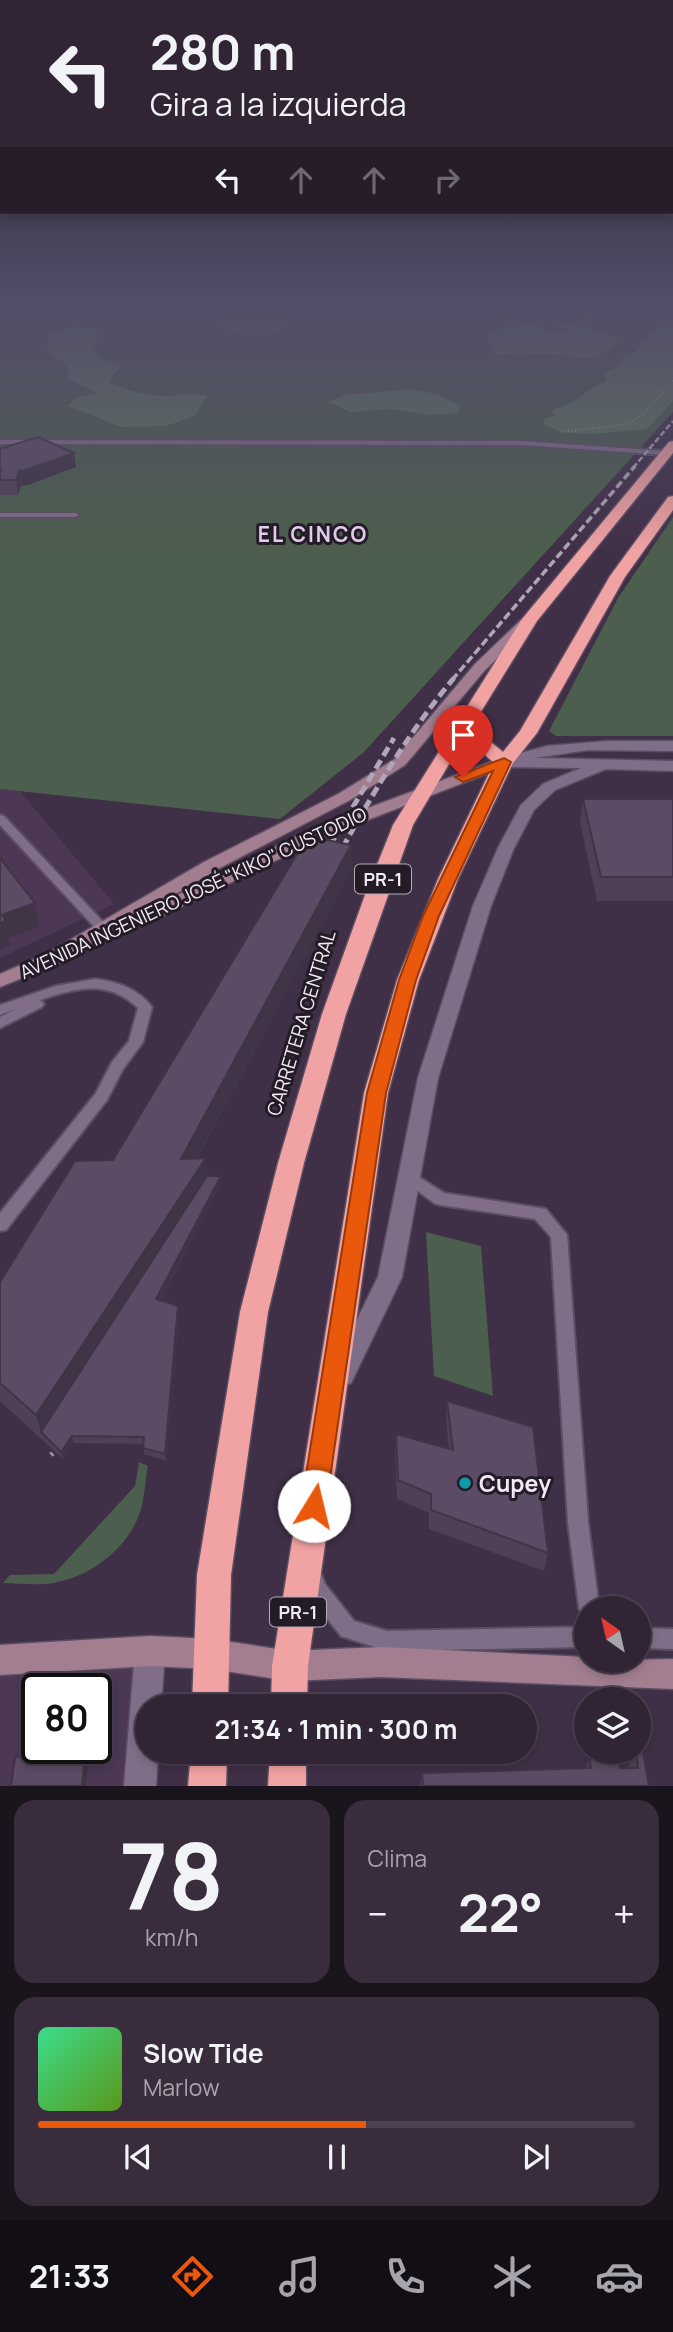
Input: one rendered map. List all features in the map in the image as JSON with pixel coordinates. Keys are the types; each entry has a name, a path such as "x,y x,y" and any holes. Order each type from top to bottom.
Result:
{"highway":[{"name":"CARRETERA CENTRAL","path":"210,1694 214,1575 254,1312 291,1163 334,1014 403,825 530,619 670,449"},
{"name":"PR-1","path":"289,1694 290,1666 376,1093 408,980 431,916 504,762 528,733 618,576 673,500"},
{"path":"465,724 475,738 504,762"},
{"path":"207,1786 208,1764"},
{"path":"287,1786 288,1764"}],"main road":[{"path":"52,959 211,866 344,797 400,762 480,667 530,619"},
{"name":"AVENIDA INGENIERO JOSÉ \"KIKO\" CUSTODIO","path":"0,981 134,923 318,833 504,762"},
{"path":"0,1660 150,1651 212,1654 290,1666 382,1662 673,1674"}],"street":[{"path":"504,762 539,750 582,744 673,746"},
{"path":"504,762 673,766"},
{"path":"330,1400 390,1277 428,1078 482,906 506,848 527,808 549,787 607,763"},
{"path":"140,1786 150,1651"}],"lane":[{"path":"0,442 522,443 670,449"},
{"path":"0,515 75,515"},
{"path":"0,818 103,929"},
{"path":"0,1010 93,983 118,985 136,995 145,1007 136,1042 117,1066 102,1096 0,1225"},
{"path":"0,1023 62,990"},
{"path":"411,1178 440,1199 540,1213 559,1235 578,1522 587,1596"},
{"path":"306,1559 318,1591 348,1629 387,1641 574,1637"},
{"path":"651,1638 673,1639"}],"path":[{"path":"561,432 574,428 621,426 635,421 666,387"},
{"path":"51,1455 64,1442"}],"shaded area":[{"path":"0,789 20,791 114,904 0,958"},
{"path":"150,1651 147,1694 135,1694 135,1764 142,1764 140,1786 0,1786 0,1660"}],"green space":[{"path":"0,387 673,387 673,412 364,752 280,819 0,789"},
{"path":"86,387 121,387 149,395 207,396 195,416 166,426 121,427 68,406 77,397 98,393"},
{"path":"673,387 673,401 645,430 578,434 553,429 543,423 545,418 557,415 552,412 554,409 568,404 593,388"},
{"path":"413,389 439,395 460,406 459,413 428,415 393,409 350,412 328,402 345,395"},
{"path":"673,517 673,736 556,736 549,731 618,598"},
{"path":"426,1232 481,1246 493,1396 434,1376"},
{"path":"139,1462 148,1466 141,1509 128,1536 107,1558 95,1567 67,1580 41,1584 3,1583 10,1575 54,1574 135,1486"}],"building":[{"path":"38,437 74,453 19,471 16,480 0,480 0,448"},
{"path":"583,799 673,799 673,877 601,877"},
{"path":"308,836 351,845 181,1159 206,1158 36,1415 0,1383 0,1282 75,1161 113,1160"},
{"path":"0,858 35,903 2,915 6,921 0,923"},
{"path":"207,1176 221,1176 156,1299 178,1306 165,1454 143,1448 144,1437 72,1436 61,1452 41,1432"},
{"name":"Cupey","path":"447,1401 533,1427 548,1553 431,1510 431,1494 398,1480 396,1434 453,1450"},
{"path":"15,1757 21,1757 21,1764 84,1764 82,1786 11,1786"},
{"path":"590,1764 620,1764 620,1768 638,1768 638,1764 645,1764 649,1786 423,1786 422,1773 591,1768"}],"railway":[{"path":"633,468 673,421"},
{"path":"452,680 635,466"},
{"path":"335,861 405,744 454,678"},
{"path":"322,859 394,738"}],"place":[{"name":"Cupey","path":"465,1483"}],"district":[{"name":"EL CINCO","path":"313,534"}],"route":[{"path":"314,1506 376,1093 408,980 431,916 504,762 463,777"}]}
